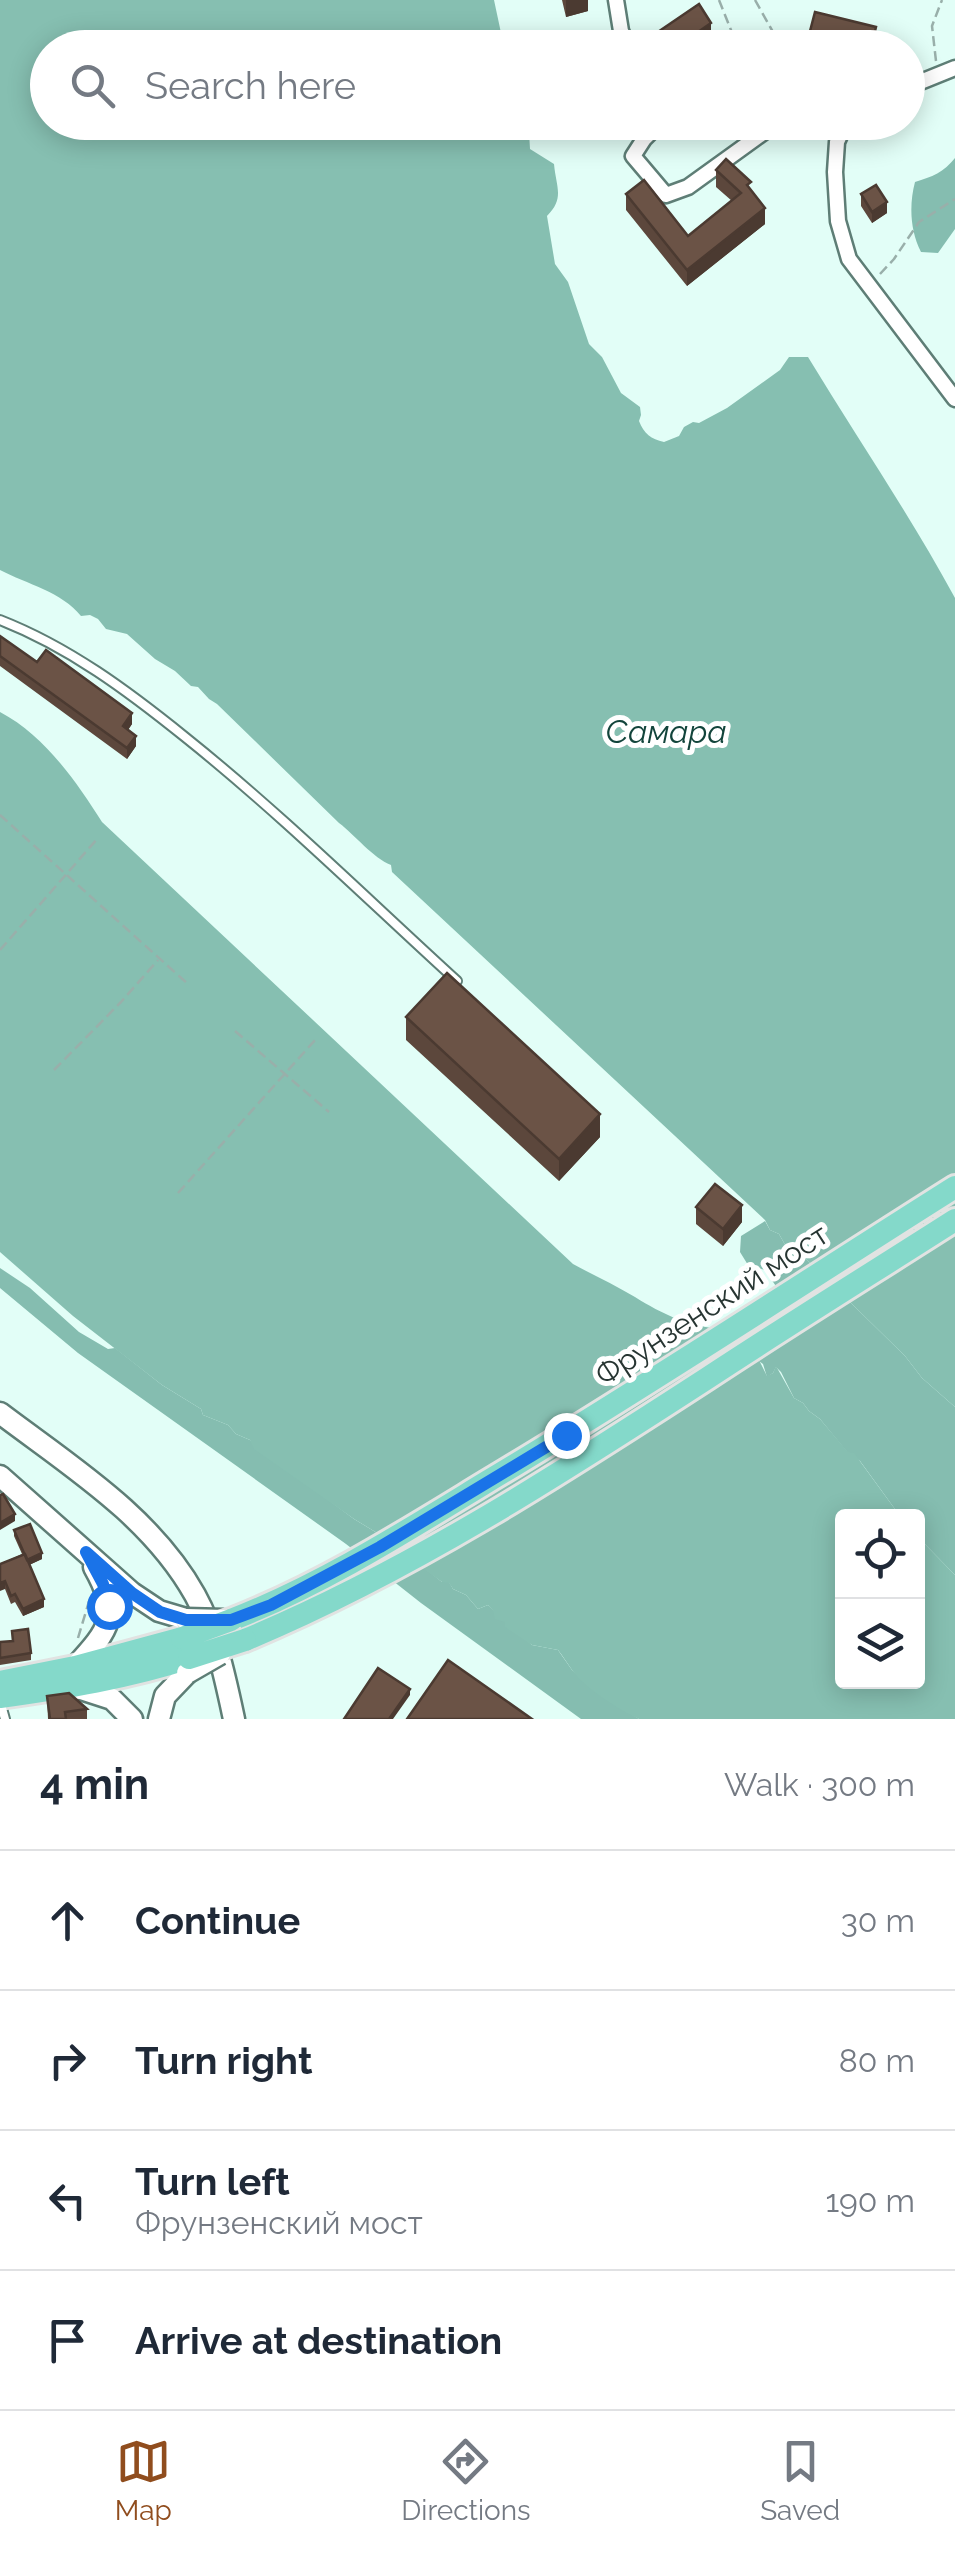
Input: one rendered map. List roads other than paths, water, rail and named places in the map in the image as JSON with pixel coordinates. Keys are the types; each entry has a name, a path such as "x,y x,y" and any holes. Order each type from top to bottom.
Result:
{"main road":[{"name":"Фрунзенский мост","path":"238,1630 271,1605 380,1547 566,1435 955,1187"},
{"name":"Фрунзенский мост","path":"74,1667 186,1647 344,1596 410,1562 589,1455 955,1220"},
{"path":"0,1413 120,1505 167,1555 195,1595 214,1640 234,1719"},
{"path":"0,1476 160,1612 186,1647"},
{"path":"0,1699 74,1667 105,1631 107,1594 86,1552"},
{"path":"158,1719 186,1647 238,1630"},
{"path":"0,1682 74,1667"},
{"path":"74,1667 132,1719"}],"street":[{"path":"616,0 621,30"},
{"path":"925,80 955,68"},
{"path":"643,140 633,156 666,195 688,187 753,140"},
{"path":"837,140 838,221 850,259 955,400"}],"lane":[{"path":"0,620 28,630 96,670 161,718 240,782 457,981"},
{"path":"0,1699 5,1719"}],"water":[{"name":"Самара","path":"0,0 494,0 500,30 30,30 30,140 529,140 530,149 554,164 558,198 547,216 555,264 568,282 589,344 602,357 621,393 640,407 639,421 648,435 664,442 679,436 684,427 727,408 780,370 789,357 808,357 955,598 955,1407 800,1253 788,1250 765,1220 198,687 191,686 127,634 106,629 98,619 81,616 54,595 0,570"},
{"path":"0,712 45,746 102,822 573,1264 666,1314 699,1326 722,1329 758,1358 767,1376 776,1366 794,1398 820,1419 848,1452 854,1453 895,1509 835,1509 835,1689 925,1689 925,1544 955,1575 955,1719 639,1719 585,1684 558,1650 532,1645 505,1627 505,1622 495,1619 488,1605 478,1609 466,1595 407,1557 392,1542 254,1449 250,1440 203,1415 201,1409 162,1385 73,1316 0,1252"}]}
